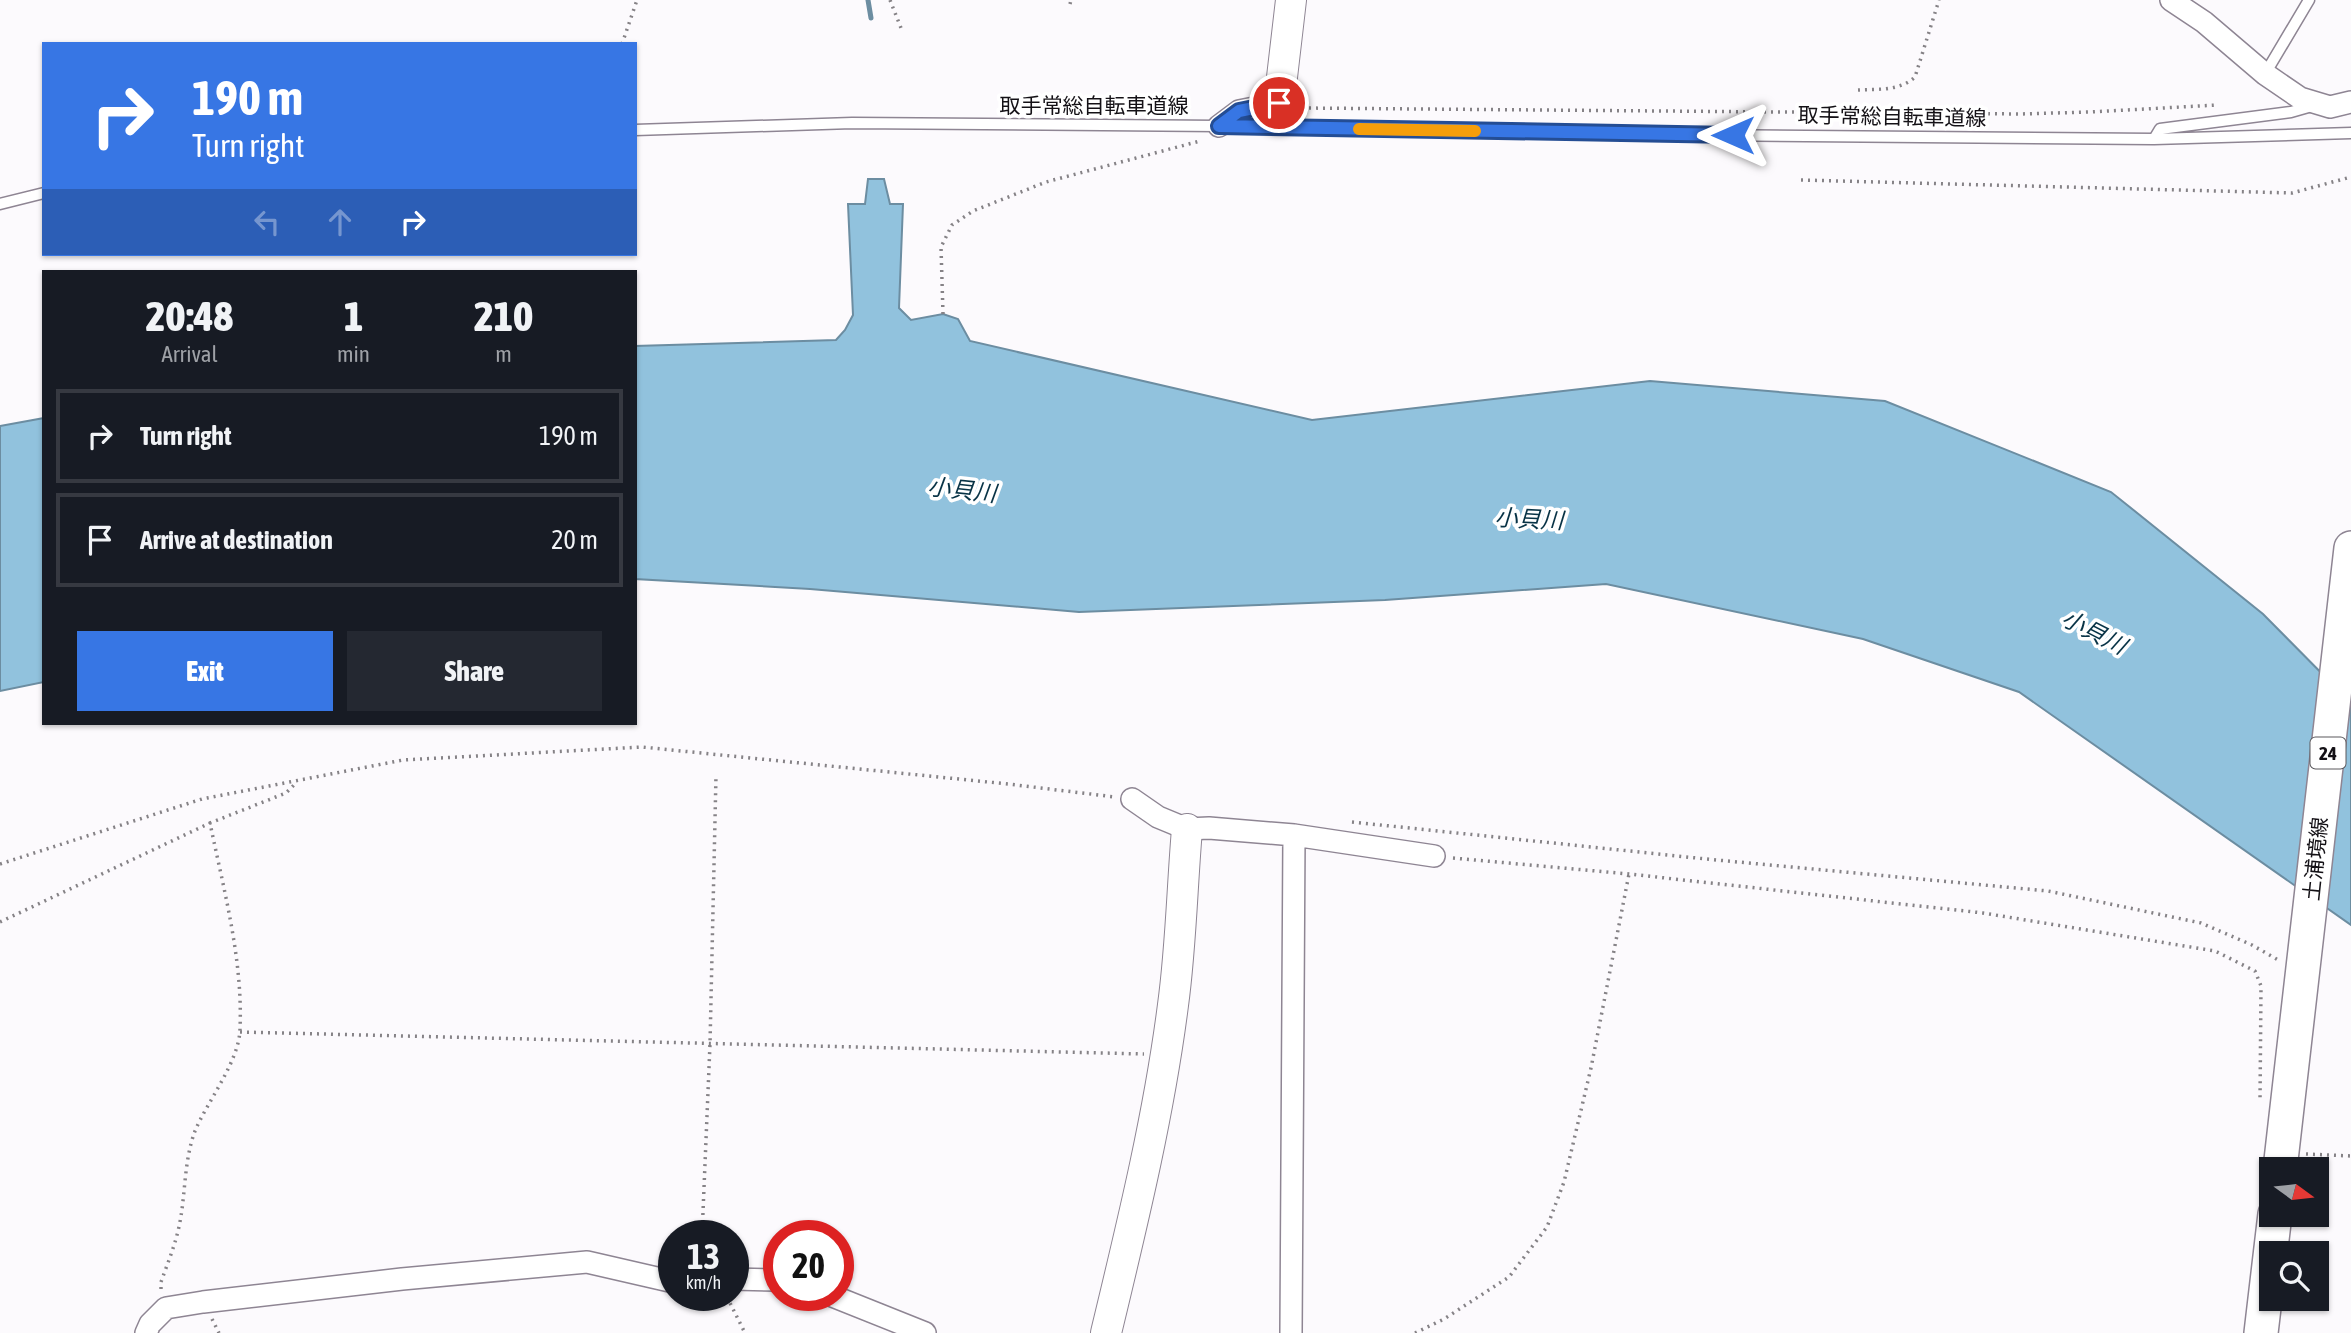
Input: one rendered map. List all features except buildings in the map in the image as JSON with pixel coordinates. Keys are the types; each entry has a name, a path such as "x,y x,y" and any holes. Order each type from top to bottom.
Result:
{"main road":[{"name":"土浦境線","path":"2281,1157 2351,548"},
{"path":"2261,1333 2273,1227"}],"street":[{"path":"1219,126 1239,111 1279,103 1291,0"},
{"path":"2171,0 2204,22 2265,74 2300,97 2330,107 2351,102"},
{"path":"1132,799 1158,817 1187,830 1209,828 1294,835 1434,856"},
{"path":"1106,1333 1135,1209 1165,1055 1173,1004 1187,830"},
{"path":"1291,1333 1294,835"},
{"path":"145,1333 166,1308 402,1279 587,1262 658,1278"},
{"path":"854,1305 925,1333"}],"lane":[{"path":"2265,74 2309,0"},
{"path":"2154,139 2160,129 2291,112 2318,104"},
{"name":"取手常総自転車道線","path":"637,130 852,123 2154,139 2351,133"},
{"path":"0,204 42,194"}],"path":[{"path":"623,42 637,0"},
{"path":"890,0 901,28"},
{"path":"1858,90 1889,89 1907,85 1915,77 1940,0"},
{"path":"1279,103 1293,108 1312,109 2019,114 2225,105"},
{"path":"943,314 941,247 952,225 972,211 1046,182 1166,152 1209,138 1219,126"},
{"path":"1801,180 2292,193 2351,177"},
{"path":"703,1220 716,775"},
{"path":"0,922 210,824 286,793 298,780"},
{"path":"166,1308 160,1298 161,1282 178,1230 195,1133 232,1058 240,1032 232,934 210,824"},
{"path":"1434,856 1629,874 1983,913 2215,951 2255,971 2262,986 2260,1109"},
{"path":"1415,1333 1444,1319 1509,1277 1547,1227 1564,1182 1591,1068 1629,874"},
{"path":"240,1032 1165,1055"},
{"path":"2329,1157 2351,1156"},
{"path":"734,1311 745,1333"}],"water":[{"name":"小貝川","path":"868,179 884,179 890,204 903,204 899,308 911,320 943,314 958,319 970,341 1312,420 1650,381 1885,401 2111,492 2263,614 2351,703 2351,925 2019,692 1863,639 1606,584 1385,600 1079,612 810,589 637,579 637,346 836,340 853,315 848,204 865,204"},
{"path":"42,418 42,682 0,691 0,426"}],"waterway":[{"path":"868,0 871,18"}],"slow traffic":[{"path":"1359,129 1475,131"}],"route":[{"path":"1279,103 1239,111 1219,126 1733,135"}]}
